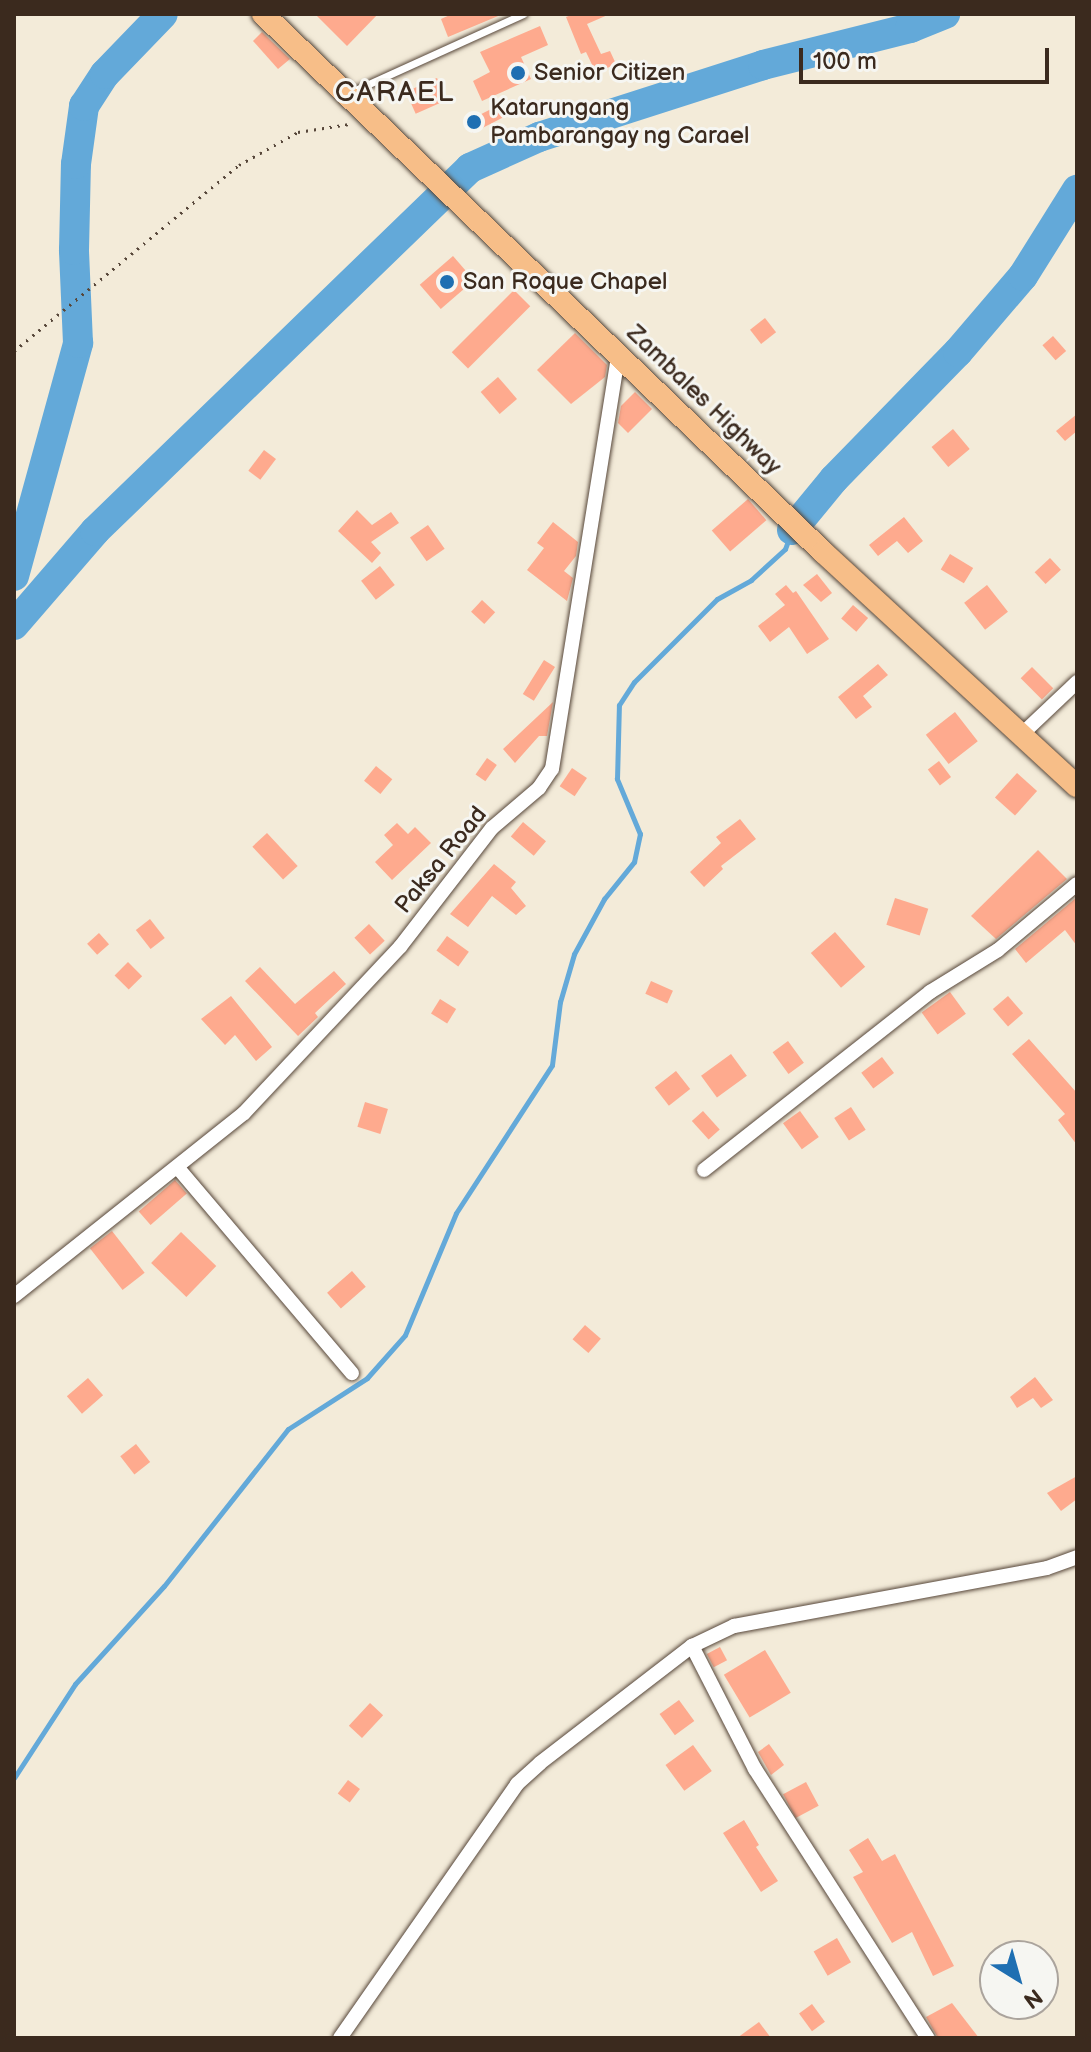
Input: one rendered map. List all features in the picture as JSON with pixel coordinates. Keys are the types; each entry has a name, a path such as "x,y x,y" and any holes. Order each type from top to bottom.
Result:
{"main road":[{"name":"Zambales Highway","path":"271,18 823,552 1077,786"}],"street":[{"name":"Paksa Road","path":"15,1294 244,1113 400,947 492,828 539,788 552,769 619,353"},
{"path":"1022,734 1077,682"},
{"path":"704,1170 930,992 998,950 1077,884"},
{"path":"178,1168 352,1373"},
{"path":"340,2038 517,1784 692,1646 734,1626 1032,1571 1077,1557"},
{"path":"692,1646 755,1769 928,2038"}],"lane":[{"path":"349,93 523,14"}],"path":[{"path":"14,351 239,165 298,132 376,120"}],"building":[{"path":"315,14 378,14 347,46"},
{"path":"452,14 503,14 448,37 441,19"},
{"path":"574,14 610,14 587,24 601,54 610,51 616,64 596,73 586,52 581,54 566,17"},
{"path":"540,26 548,45 521,57 531,79 482,101 473,81 490,72 480,52"},
{"path":"262,32 290,59 278,69 253,41"},
{"path":"437,78 447,100 416,114 406,92"},
{"path":"497,106 503,118 473,133 467,121"},
{"name":"San Roque Chapel","path":"453,256 474,280 441,309 420,285"},
{"path":"514,290 530,306 468,368 452,352"},
{"path":"765,318 776,332 761,344 750,330"},
{"path":"575,333 607,365 605,377 571,404 537,370"},
{"path":"1053,336 1066,351 1056,360 1042,345"},
{"path":"498,377 517,399 500,414 481,392"},
{"path":"635,392 652,409 628,433 618,423 621,406"},
{"path":"1077,414 1077,431 1065,441 1056,431"},
{"path":"953,429 970,449 948,467 932,447"},
{"path":"264,450 276,459 260,480 248,471"},
{"path":"748,499 766,520 730,552 712,530"},
{"path":"357,510 372,525 391,512 399,523 371,542 381,553 372,563 338,531"},
{"path":"904,517 923,541 908,553 897,541 878,556 869,545"},
{"path":"553,522 578,542 576,556 564,571 573,578 567,601 527,570 544,548 537,543"},
{"path":"428,525 445,549 427,561 410,538"},
{"path":"950,554 973,568 964,583 941,569"},
{"path":"1050,558 1061,570 1046,584 1035,572"},
{"path":"380,566 395,585 376,600 361,581"},
{"path":"817,574 832,593 821,602 803,585"},
{"path":"786,585 793,593 796,591 829,639 807,654 789,627 770,642 758,626 785,605 775,594"},
{"path":"987,585 1008,612 985,630 964,603"},
{"path":"482,600 495,612 484,624 471,612"},
{"path":"853,605 868,618 856,632 841,619"},
{"path":"544,660 555,667 534,701 523,694"},
{"path":"878,664 888,675 863,696 872,707 856,719 838,697"},
{"path":"1032,667 1053,688 1042,700 1021,678"},
{"path":"553,702 547,736 539,736 515,763 503,749"},
{"path":"955,712 978,741 949,764 926,735"},
{"path":"487,758 497,765 485,781 476,774"},
{"path":"939,761 951,777 940,785 928,769"},
{"path":"376,766 392,779 380,794 364,781"},
{"path":"572,768 587,778 575,796 560,786"},
{"path":"1017,773 1037,791 1015,816 995,798"},
{"path":"740,819 756,839 721,866 723,869 704,887 690,872 721,843 716,837"},
{"path":"523,822 546,841 534,856 511,837"},
{"path":"397,823 408,834 415,827 431,843 392,880 375,862 393,845 384,835"},
{"path":"267,833 298,866 283,880 252,847"},
{"path":"1038,850 1067,879 996,939 971,916"},
{"path":"494,864 516,882 511,888 526,906 516,915 492,896 468,927 450,914"},
{"path":"1077,897 1077,946 1065,930 1026,963 1015,949"},
{"path":"895,898 928,909 920,935 886,925"},
{"path":"150,919 165,938 151,949 136,930"},
{"path":"369,924 385,941 370,954 354,938"},
{"path":"835,932 865,967 841,988 811,953"},
{"path":"99,933 109,944 97,955 87,944"},
{"path":"447,936 469,952 458,966 436,951"},
{"path":"128,962 142,976 129,990 115,975"},
{"path":"260,967 295,1004 334,971 346,984 315,1013 318,1017 298,1036 245,981"},
{"path":"651,981 673,991 667,1004 645,994"},
{"path":"950,992 966,1014 938,1034 922,1013"},
{"path":"231,996 272,1047 256,1061 235,1035 225,1045 201,1019"},
{"path":"1008,996 1023,1013 1008,1026 993,1009"},
{"path":"440,999 456,1009 447,1023 431,1013"},
{"path":"1029,1039 1077,1093 1077,1145 1058,1120 1065,1114 1012,1054"},
{"path":"788,1041 804,1063 788,1074 773,1052"},
{"path":"731,1054 747,1076 717,1098 701,1076"},
{"path":"882,1057 894,1073 873,1089 861,1073"},
{"path":"676,1071 690,1089 669,1106 655,1088"},
{"path":"365,1102 388,1109 380,1134 357,1127"},
{"path":"851,1107 866,1130 849,1141 834,1118"},
{"path":"703,1111 720,1130 709,1140 692,1121"},
{"path":"800,1111 819,1137 802,1149 783,1123"},
{"path":"175,1180 187,1194 151,1225 139,1211"},
{"path":"112,1231 145,1273 123,1290 90,1248"},
{"path":"181,1232 216,1266 186,1297 151,1263"},
{"path":"352,1271 366,1287 341,1308 327,1293"},
{"path":"585,1325 601,1339 588,1353 573,1339"},
{"path":"1035,1377 1053,1400 1041,1408 1033,1398 1017,1408 1010,1397"},
{"path":"88,1378 103,1395 82,1414 67,1396"},
{"path":"136,1444 150,1462 134,1474 120,1456"},
{"path":"1077,1476 1077,1499 1061,1511 1047,1493"},
{"path":"720,1647 727,1660 714,1667 707,1654"},
{"path":"765,1650 791,1693 750,1718 724,1675"},
{"path":"679,1700 694,1721 675,1735 660,1714"},
{"path":"370,1703 383,1715 362,1738 349,1726"},
{"path":"769,1744 784,1765 771,1775 758,1752"},
{"path":"693,1745 712,1771 684,1791 665,1765"},
{"path":"348,1780 360,1789 350,1803 338,1794"},
{"path":"806,1782 819,1806 796,1818 783,1794"},
{"path":"744,1820 759,1845 756,1847 778,1881 761,1892 723,1833"},
{"path":"868,1838 882,1861 895,1854 954,1966 933,1976 912,1932 892,1943 853,1877 863,1872 849,1850"},
{"path":"837,1938 851,1962 828,1976 814,1952"},
{"path":"952,2003 979,2038 938,2038 926,2017"},
{"path":"812,2004 825,2022 812,2031 799,2013"},
{"path":"759,2022 771,2038 737,2038"}],"waterway":[{"path":"14,576 78,343 74,250 76,164 84,106 105,74 163,14"},
{"path":"14,625 95,531 470,168 539,137 763,65 910,28 945,14"},
{"path":"792,530 834,479 958,352 1023,276 1077,190"},
{"path":"14,1778 75,1684 164,1586 288,1429 367,1378 405,1335 456,1213 552,1065 560,1002 574,954 604,899 634,862 640,834 617,779 619,705 634,682 717,599 751,580 785,549 792,530"}],"place":[{"name":"Senior Citizen","path":"518,73"},
{"name":"Katarungang Pambarangay ng Carael","path":"474,122"},
{"name":"San Roque Chapel","path":"447,282"}],"district":[{"name":"CARAEL","path":"395,93"}]}
